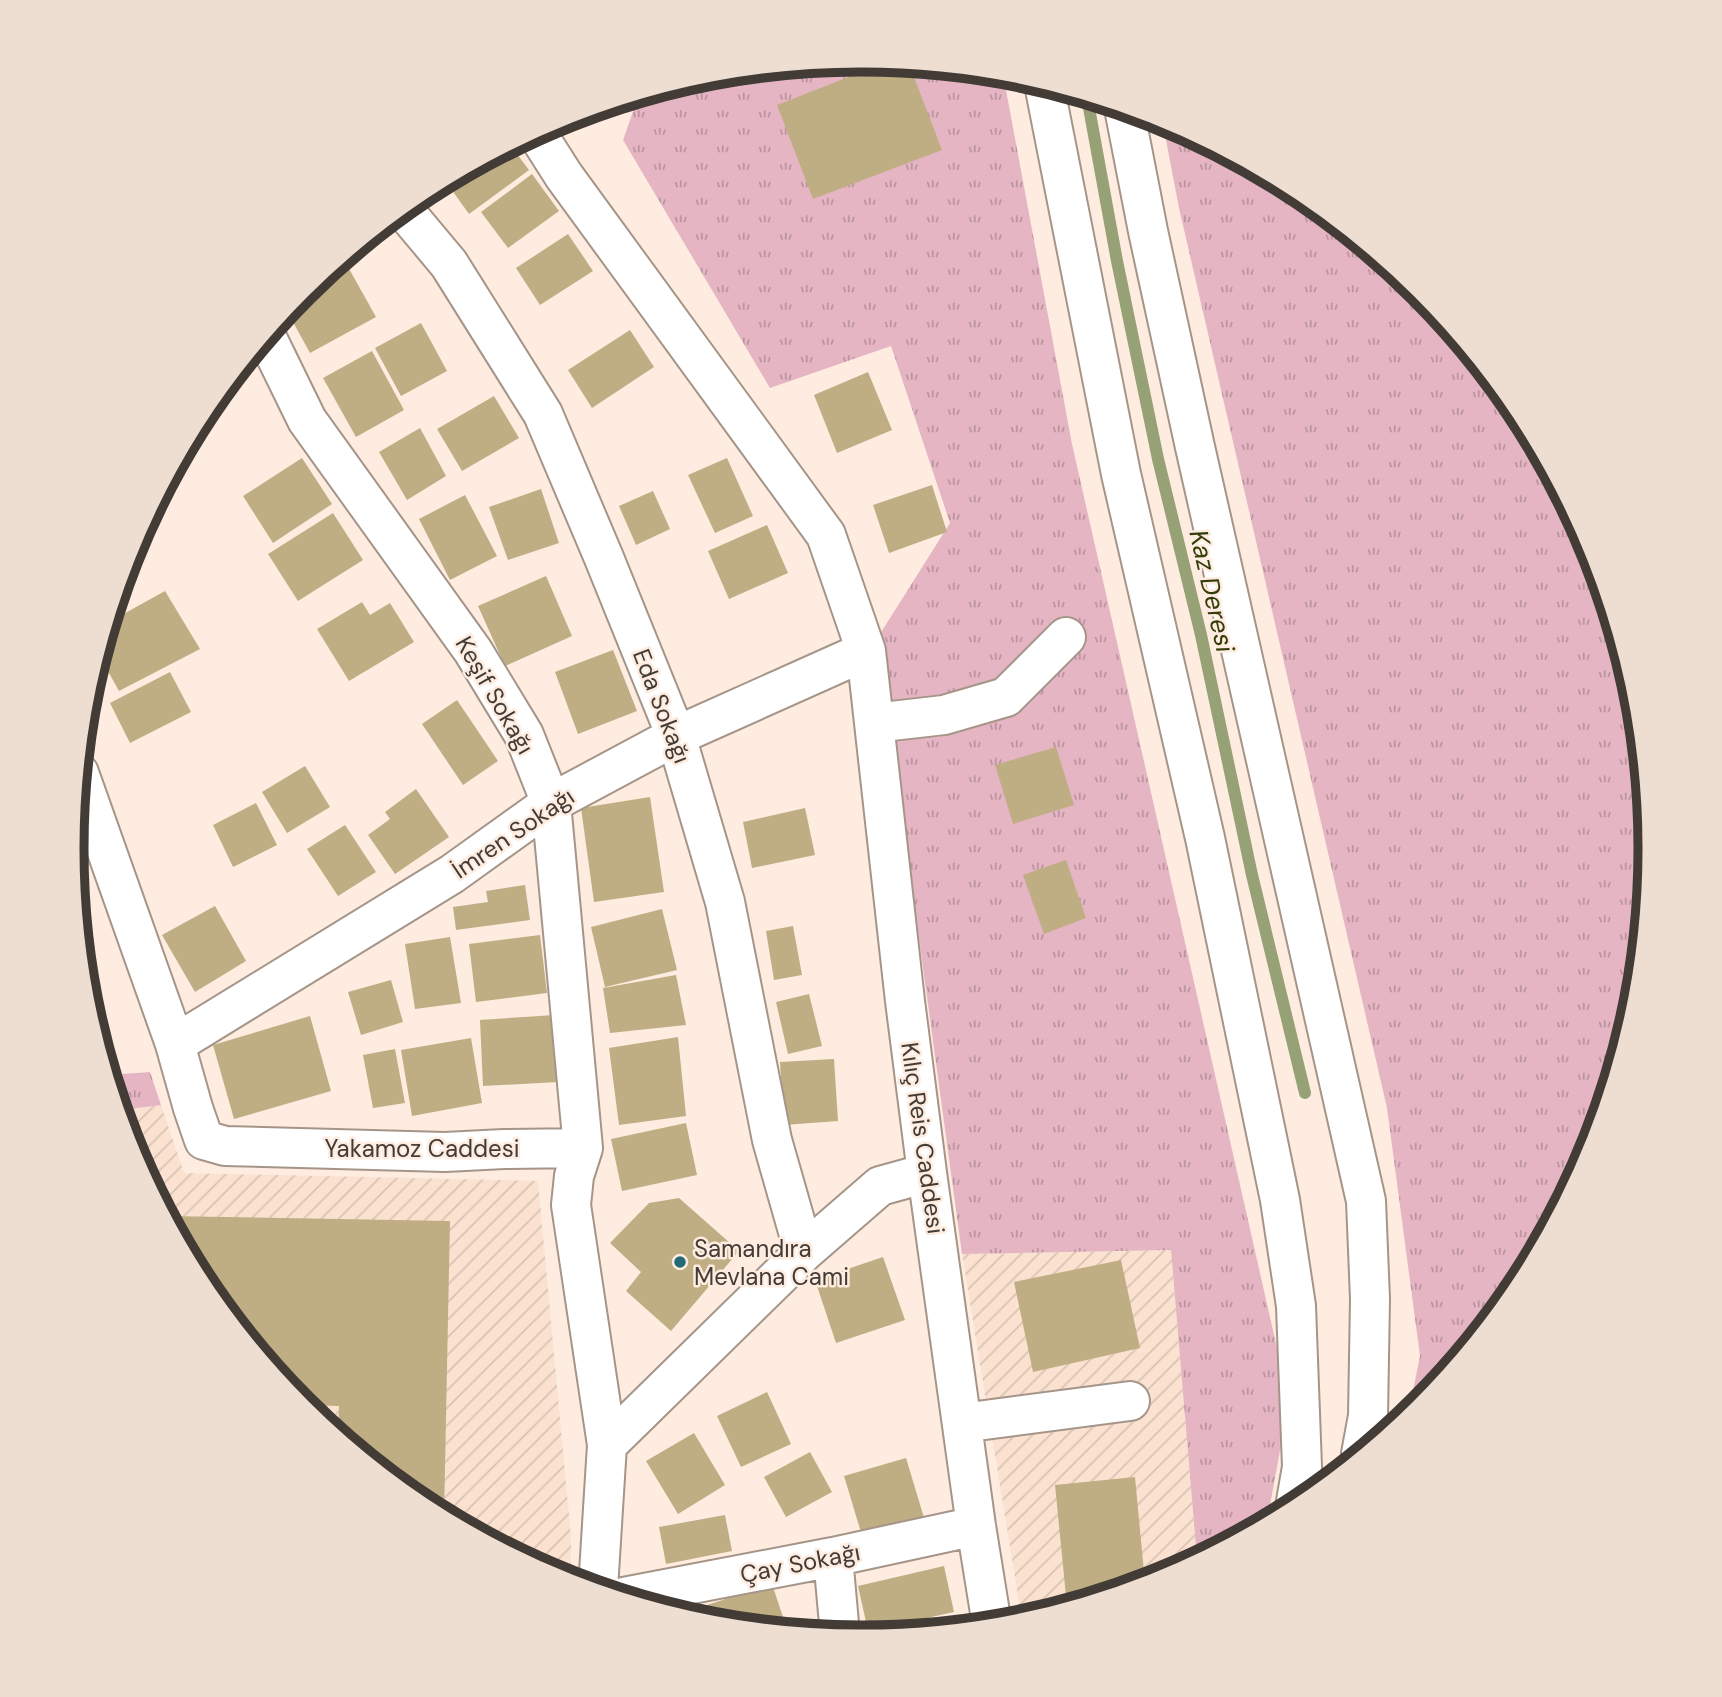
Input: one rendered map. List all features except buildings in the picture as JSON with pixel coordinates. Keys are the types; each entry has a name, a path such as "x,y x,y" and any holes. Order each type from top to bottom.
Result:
{"street":[{"path":"1046,94 1121,474 1205,838 1280,1200 1296,1306 1302,1467 1298,1491"},
{"path":"1126,119 1204,488 1366,1202 1370,1299 1368,1416 1364,1440"},
{"name":"Kılıç Reis Caddesi","path":"542,141 564,176 826,535 866,651 927,1173 990,1614"},
{"name":"Eda Sokağı","path":"410,217 449,264 543,414 676,736 725,902 772,1140 804,1252"},
{"name":"Keşif Sokağı","path":"270,345 307,419 479,661 524,735 551,803 583,1148"},
{"path":"874,723 944,715 1006,697 1066,637"},
{"name":"İmren Sokağı","path":"175,1044 452,874 551,803 676,736 866,651"},
{"name":"Yakamoz Caddesi","path":"86,794 175,1044 204,1140 225,1146 445,1152 583,1148"},
{"path":"583,1148 574,1176 571,1205 607,1445 599,1579"},
{"path":"607,1445 804,1252 880,1186 927,1173"},
{"path":"962,1423 1130,1401"},
{"name":"Çay Sokağı","path":"642,1594 976,1526"},
{"path":"833,1557 839,1625"}],"shaded area":[{"path":"161,1105 184,1173 538,1181 571,1537 571,1569 517,1545 429,1494 388,1465 312,1398 277,1361 215,1280 164,1192 129,1109"},
{"path":"1171,1250 1196,1549 1111,1584 1020,1608 962,1254"}],"green space":[{"path":"810,73 912,73 1005,86 1072,444 1289,1401 1269,1508 1196,1549 1171,1250 962,1254 878,637 950,523 891,346 770,388 623,140 635,106 709,87 760,78"},
{"path":"1165,134 1249,176 1334,232 1410,299 1445,336 1507,417 1558,505 1597,599 1623,697 1636,798 1636,899 1623,1000 1597,1098 1579,1146 1534,1237 1477,1321 1412,1396 1420,1356 1387,1108 1179,208"},
{"path":"150,1072 161,1105 129,1109 118,1074"}],"waterway":[{"name":"Kaz Deresi","path":"1089,106 1158,459 1201,635 1252,875 1305,1093"}],"place":[{"name":"Samandıra Mevlana Cami","path":"680,1262"}]}
